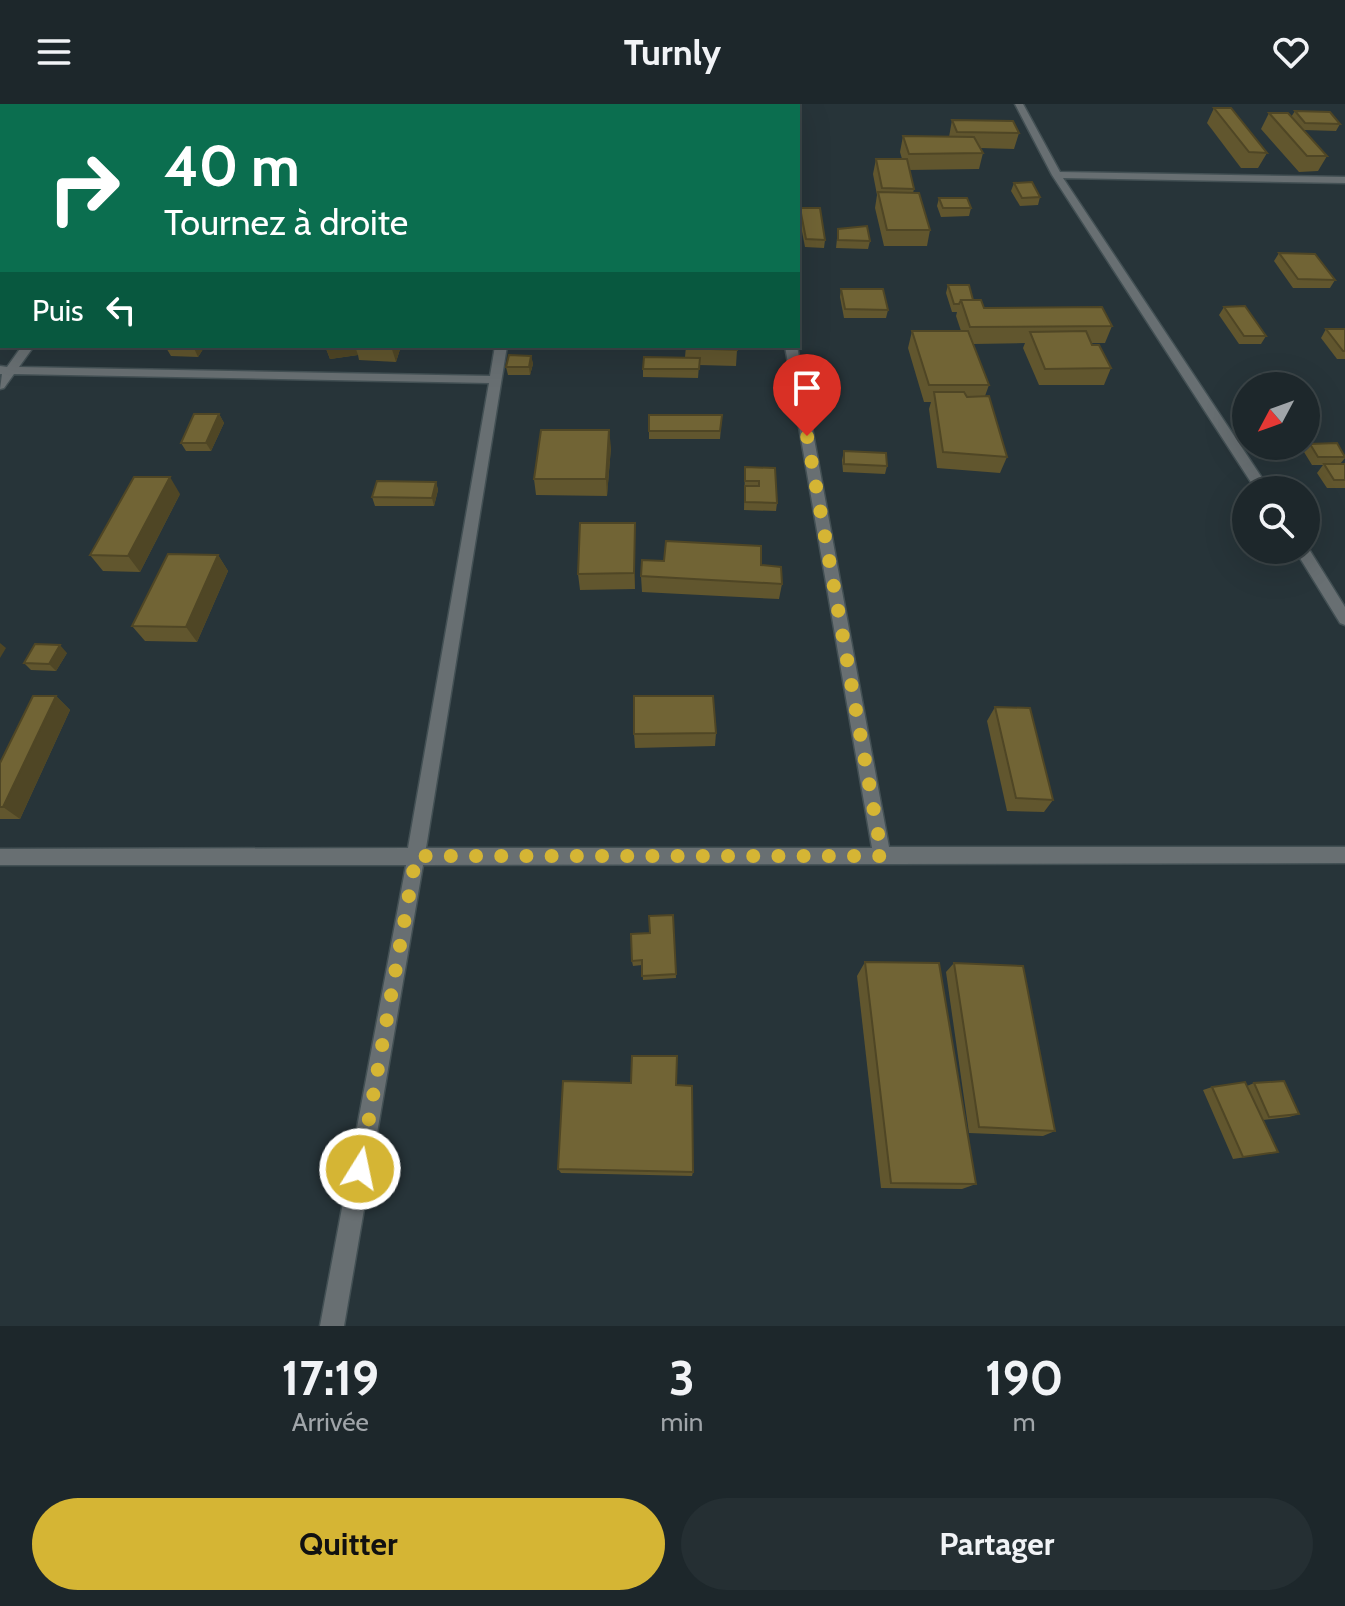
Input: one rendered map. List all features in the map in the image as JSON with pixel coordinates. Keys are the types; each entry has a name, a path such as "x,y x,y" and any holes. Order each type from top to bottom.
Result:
{"street":[{"path":"1019,104 1057,175 1254,476"},
{"path":"1057,175 1345,180"},
{"path":"0,385 6,370 26,348"},
{"path":"332,1326 416,856 501,348"},
{"path":"791,348 882,856"},
{"path":"6,370 494,380"},
{"path":"1314,564 1337,592 1345,619"},
{"path":"0,857 1345,855"}],"building":[{"path":"1214,108 1231,108 1267,153 1249,152"},
{"path":"1295,111 1330,112 1340,124 1305,123"},
{"path":"1269,113 1288,113 1327,156 1307,156"},
{"path":"952,120 1013,121 1019,133 957,132"},
{"path":"903,136 974,137 983,153 909,154"},
{"path":"876,159 907,159 914,189 882,188"},
{"path":"1032,182 1040,197 1022,198 1014,183"},
{"path":"878,192 919,193 930,230 887,230"},
{"path":"939,198 967,198 971,208 943,208"},
{"path":"800,208 820,208 825,240 806,239"},
{"path":"867,226 870,241 838,240 838,229"},
{"path":"1279,253 1315,254 1335,280 1298,279"},
{"path":"948,285 969,285 973,300 961,300 959,304 954,304"},
{"path":"841,289 883,289 888,310 845,309"},
{"path":"961,300 981,300 984,308 1102,307 1112,326 970,327"},
{"path":"1245,306 1266,336 1244,336 1224,307"},
{"path":"1326,329 1345,329 1345,351 1343,351"},
{"path":"912,331 968,331 989,385 929,385"},
{"path":"1086,331 1092,345 1099,345 1111,368 1045,369 1030,332"},
{"path":"685,348 737,348 737,350"},
{"path":"509,355 531,356 529,367 506,367"},
{"path":"644,357 700,358 699,369 643,369"},
{"path":"934,392 964,392 967,397 989,396 1007,457 943,452"},
{"path":"194,414 219,414 206,443 181,443"},
{"path":"649,415 722,415 720,431 649,431"},
{"path":"541,430 609,430 606,479 534,479"},
{"path":"1337,443 1345,457 1320,457 1320,444"},
{"path":"844,451 886,453 887,466 844,464"},
{"path":"1324,464 1345,464 1345,480 1334,480"},
{"path":"745,467 775,468 777,503 745,502 745,486 759,486 759,481 745,481"},
{"path":"134,477 170,477 128,556 90,555"},
{"path":"377,481 436,482 432,498 372,497"},
{"path":"580,523 635,523 634,573 578,574"},
{"path":"666,541 761,546 761,565 781,567 782,584 641,576 642,560 664,561"},
{"path":"168,554 218,555 186,627 132,626"},
{"path":"35,644 60,645 49,664 24,663"},
{"path":"33,696 56,696 3,807 0,807 0,763"},
{"path":"634,696 713,696 716,733 634,734"},
{"path":"995,707 1030,708 1053,800 1016,798"},
{"path":"673,915 676,974 642,976 642,960 632,961 631,934 650,933 649,916"},
{"path":"865,962 939,963 976,1184 891,1183"},
{"path":"954,963 1023,966 1055,1131 979,1127"},
{"path":"632,1056 677,1056 676,1085 692,1086 693,1172 558,1169 563,1081 631,1083"},
{"path":"1284,1081 1299,1114 1269,1117 1254,1083"},
{"path":"1245,1082 1278,1152 1243,1157 1212,1087"}],"route":[{"path":"360,1169 416,856 882,856 807,436"}]}
